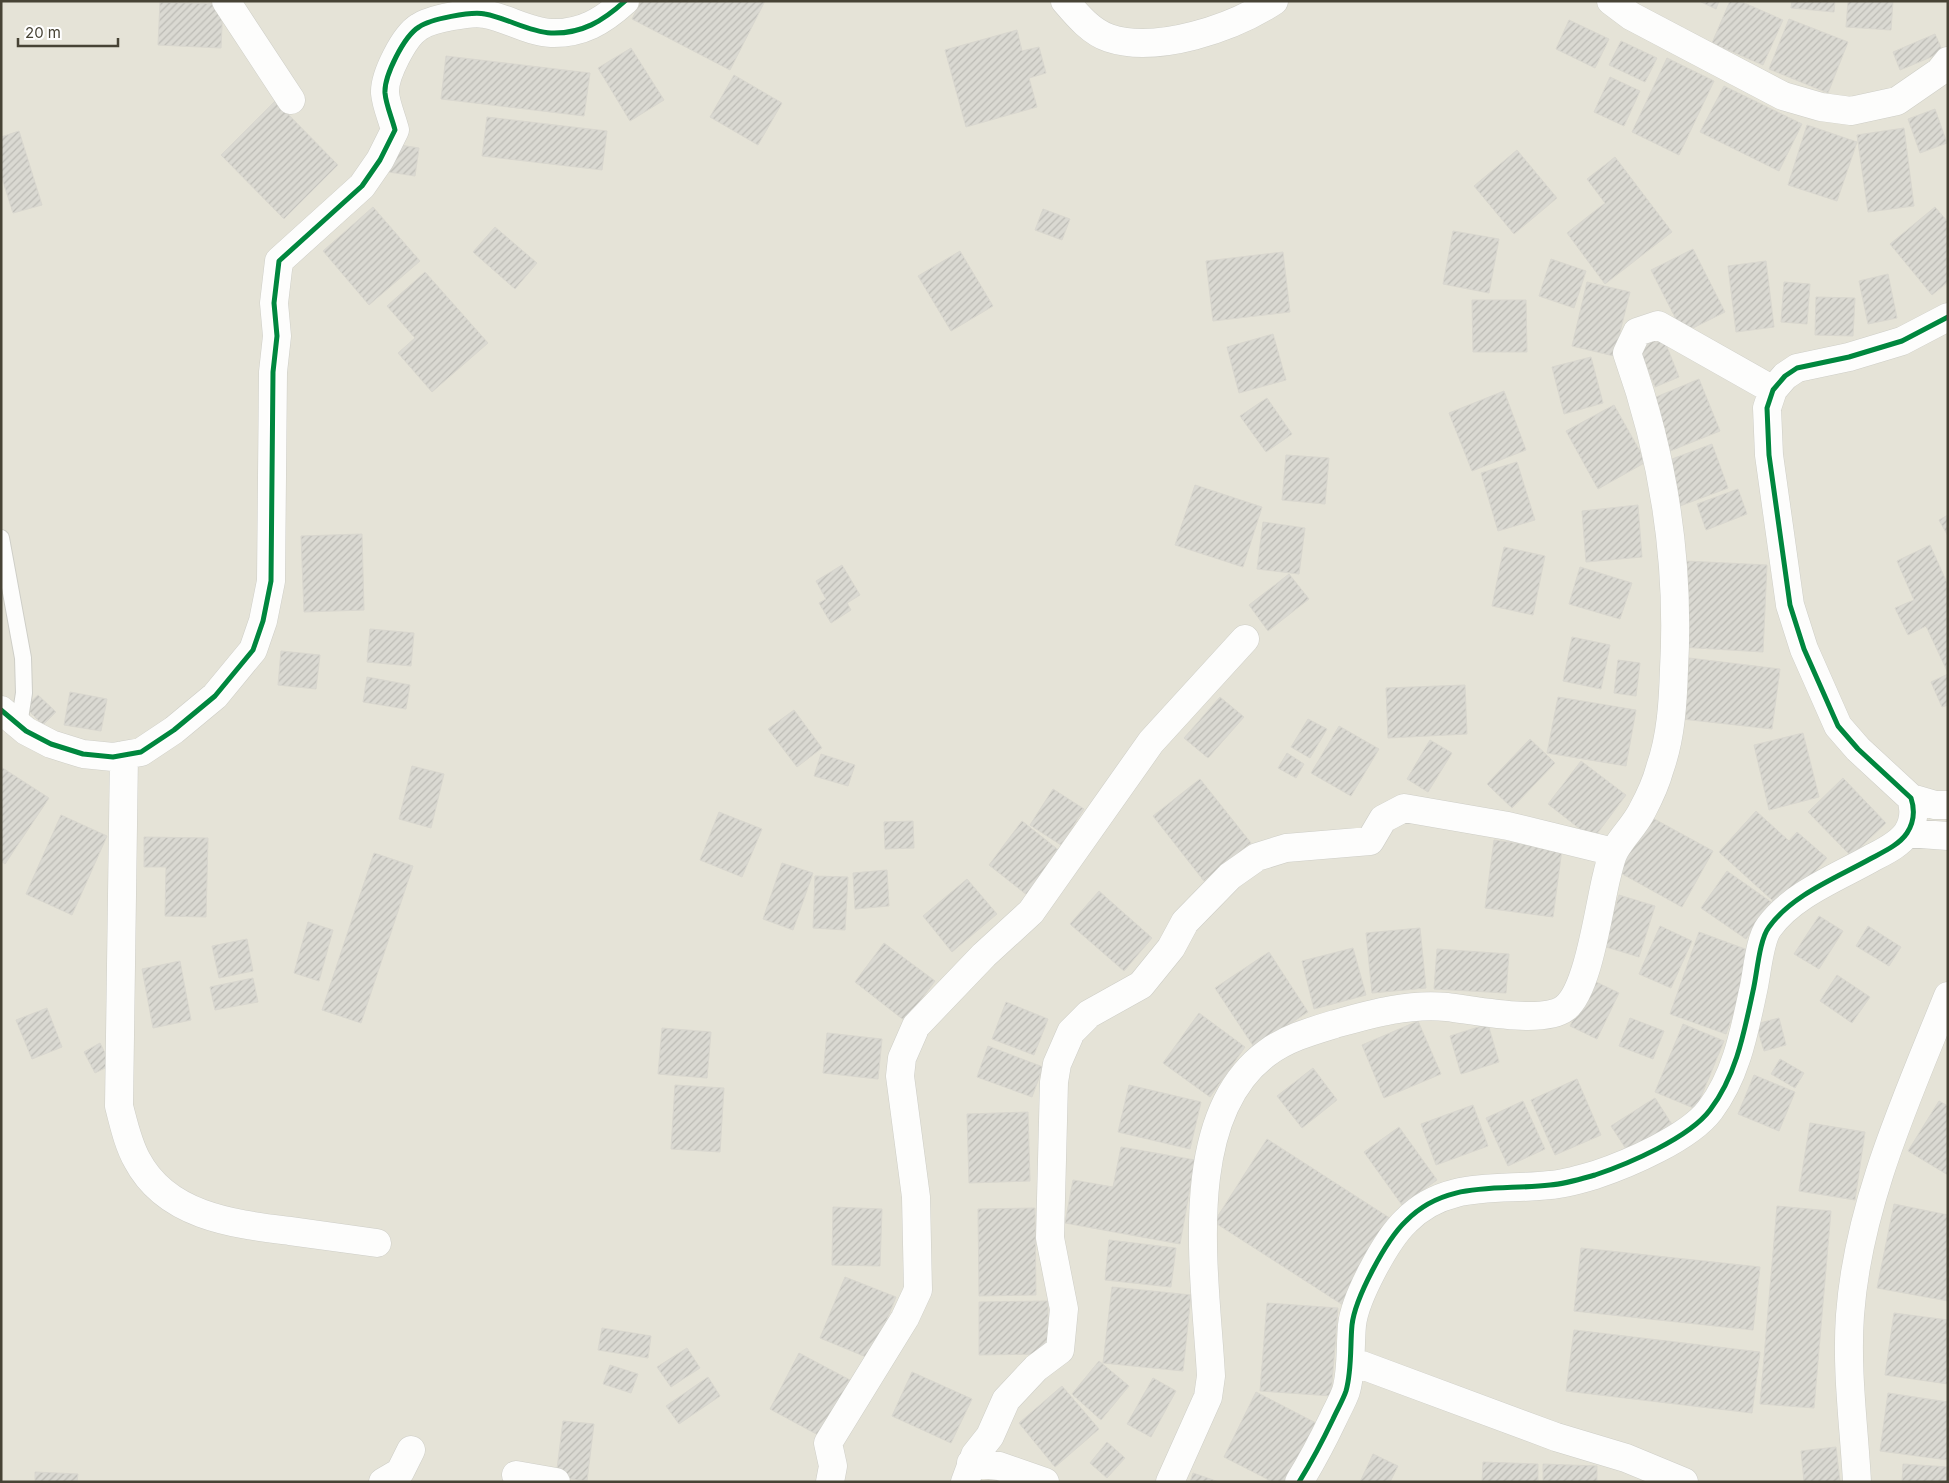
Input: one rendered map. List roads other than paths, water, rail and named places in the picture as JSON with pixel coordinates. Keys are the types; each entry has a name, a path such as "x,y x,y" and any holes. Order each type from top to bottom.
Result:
{"street":[{"path":"226,1 291,100"},
{"path":"10,718 51,744 83,754 113,757 141,752 174,730 215,696 253,650 263,621 271,581 273,372 277,336 274,303 279,260 362,186 380,160 395,130 385,92 400,48 418,27 442,18 483,13 550,33 584,30 608,17 625,1"},
{"path":"1065,1 1086,24 1107,38 1131,44 1160,44 1221,26 1274,1"},
{"path":"1629,6 1783,96 1821,107 1851,111 1897,100 1939,72 1948,61"},
{"path":"1948,317 1902,341 1850,357 1797,368 1784,376 1773,390 1766,408 1769,455 1790,605 1804,649 1838,726 1858,749 1911,798 1935,805 1948,805"},
{"path":"1170,1482 1208,1398 1212,1376 1203,1237 1207,1172 1215,1128 1225,1103 1243,1075 1268,1052 1306,1032 1386,1010 1442,1006 1511,1015 1534,1016 1556,1014 1568,1007 1576,992 1595,939 1605,882 1614,852 1641,814 1661,767 1672,711 1677,624 1672,551 1664,488 1643,399 1626,353 1637,332 1658,325 1773,390"},
{"path":"830,1482 833,1466 828,1443 905,1318 918,1290 916,1197 900,1076 902,1058 916,1026 932,1008 956,987 984,955 1031,912 1151,742 1245,639"},
{"path":"124,755 119,1106 126,1132 138,1161 154,1184 174,1199 226,1222 377,1243"},
{"path":"1299,1482 1312,1461 1346,1391 1351,1361 1352,1322 1366,1282 1388,1244 1405,1221 1430,1202 1456,1192 1552,1185 1595,1175 1652,1152 1676,1138 1709,1112 1728,1082 1744,1038 1746,1014 1767,929 1783,912 1805,895 1897,843 1907,833 1913,818 1914,808 1911,798"},
{"path":"968,1472 990,1436 1006,1400 1036,1368 1060,1350 1064,1308 1050,1238 1054,1082 1057,1064 1063,1048 1071,1032 1089,1014 1141,985 1171,948 1185,922 1201,903 1230,876 1257,857 1286,848 1370,841 1383,818 1404,808 1508,826 1614,852"},
{"path":"1907,833 1948,836"},
{"path":"1857,1482 1855,1441 1848,1379 1850,1314 1857,1256 1876,1186 1900,1118 1948,996"},
{"path":"1351,1361 1556,1437 1626,1458 1684,1482"},
{"path":"1855,1441 1878,1482"},
{"path":"384,1482 400,1472 411,1450"},
{"path":"968,1472 999,1466 1045,1482"},
{"path":"516,1475 556,1482"}],"lane":[{"path":"1,538 23,658 24,693 10,718"}]}
